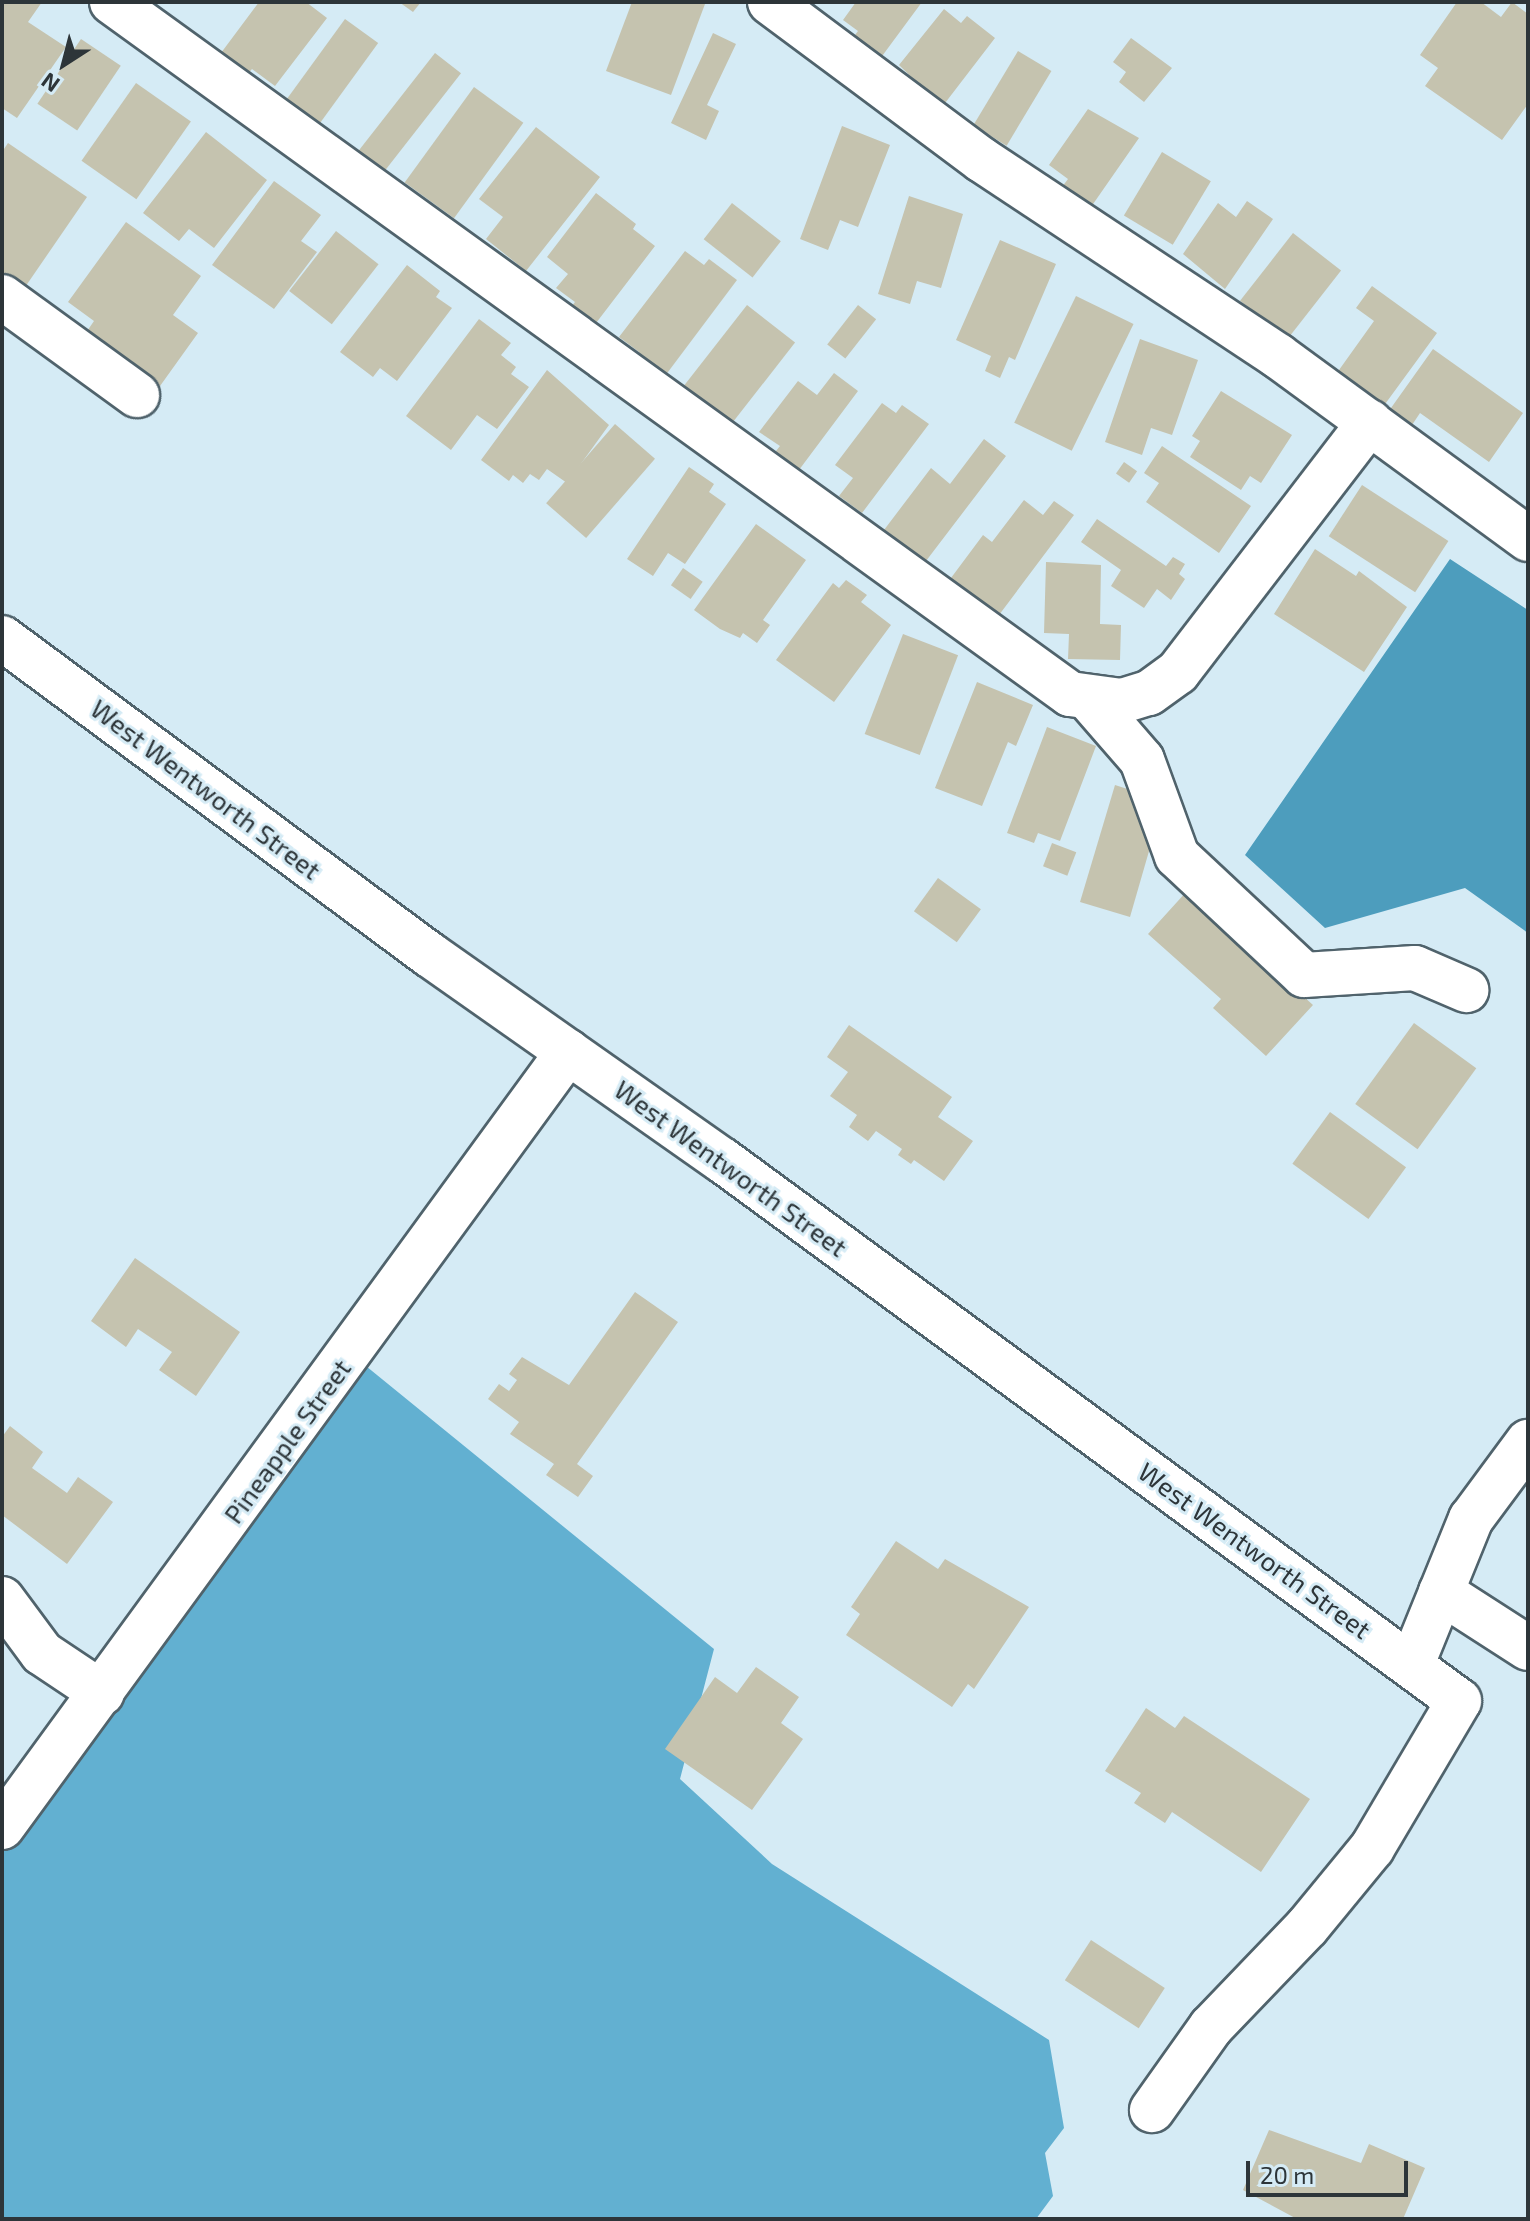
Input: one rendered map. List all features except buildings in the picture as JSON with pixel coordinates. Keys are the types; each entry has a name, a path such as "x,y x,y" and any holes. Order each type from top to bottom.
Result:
{"street":[{"path":"112,2 1070,694 1090,700 1122,701 1149,693 1178,672 1370,422"},
{"path":"770,2 982,160 1370,422 1528,539"},
{"path":"2,297 137,395"},
{"name":"West Wentworth Street","path":"2,638 1459,1701 1372,1848 1307,1927 1211,2027 1152,2110"},
{"path":"1090,700 1142,760 1177,856 1304,975 1415,968 1466,990"},
{"name":"Pineapple Street","path":"2,1827 568,1052"},
{"path":"1412,1664 1471,1519 1528,1442"},
{"path":"1441,1592 1528,1648"},
{"path":"2,1599 42,1653 102,1693"}],"shaded area":[{"path":"1450,559 1528,610 1528,933 1465,888 1325,928 1245,855"},
{"path":"361,1362 714,1649 680,1779 772,1864 1049,2040 1064,2128 1045,2153 1053,2196 1036,2219 2,2219 2,1841"}]}
